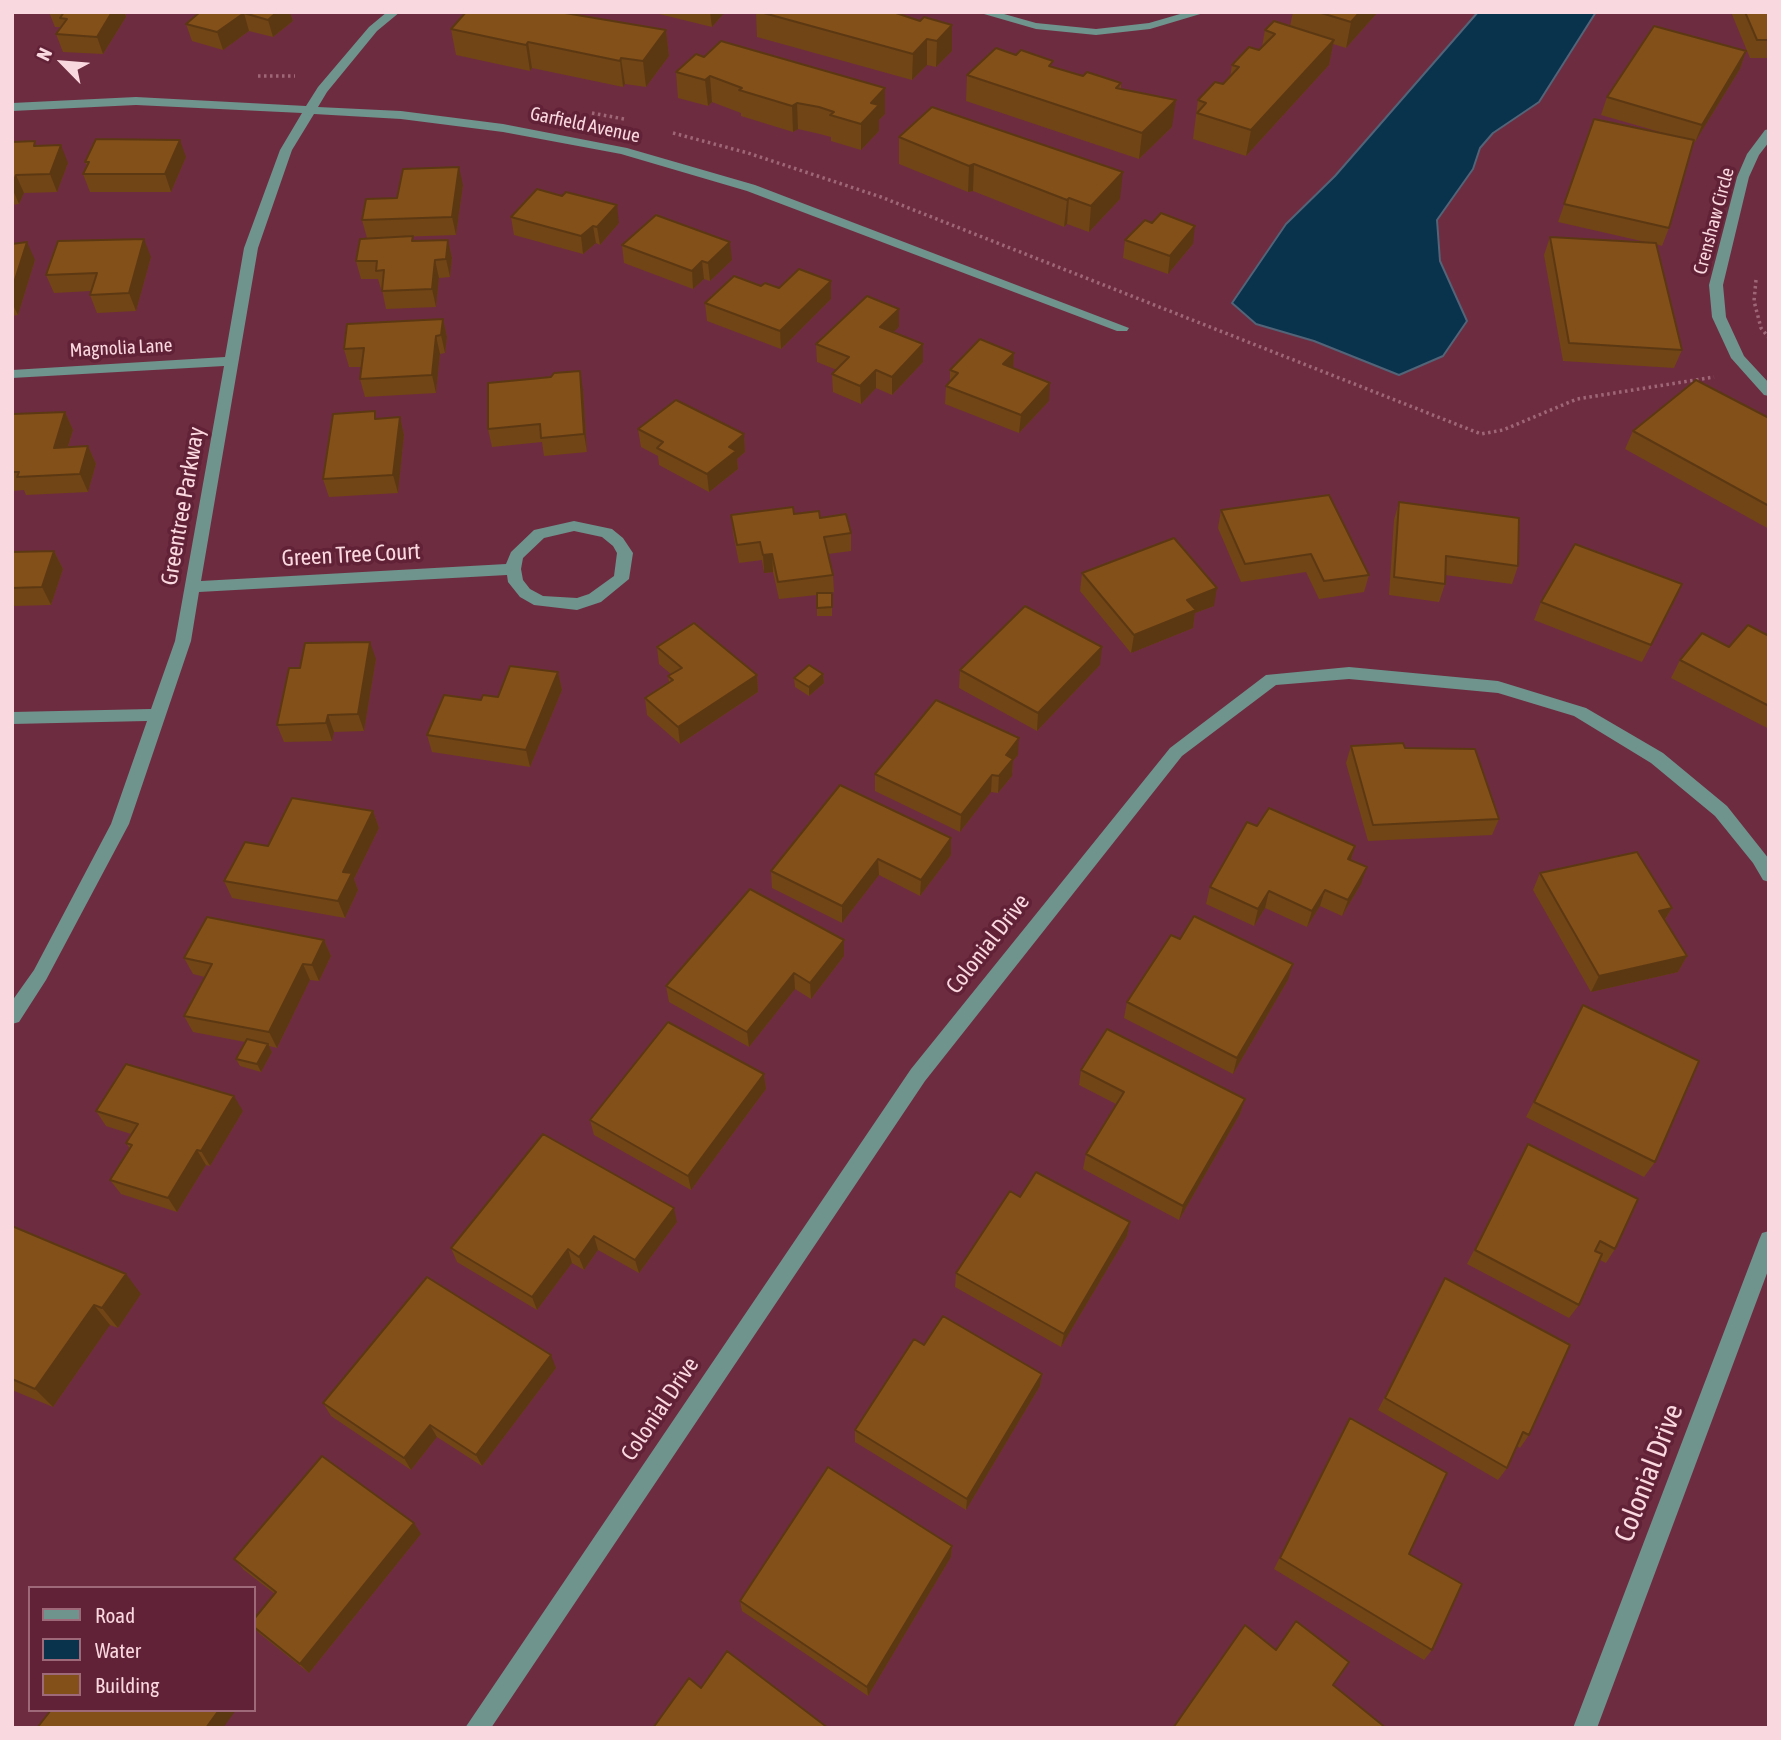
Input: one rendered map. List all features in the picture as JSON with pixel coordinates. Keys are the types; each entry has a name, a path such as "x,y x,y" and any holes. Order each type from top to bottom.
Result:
{"street":[{"name":"Greentree Parkway","path":"12,1016 40,975 120,824 183,642 251,248 286,150 322,90 373,29 394,12"},
{"path":"983,12 1036,26 1096,32 1150,26 1201,12"},
{"name":"Garfield Avenue","path":"12,107 136,101 401,115 503,128 623,151 751,188 1122,328"},
{"name":"Crenshaw Circle","path":"1769,133 1753,154 1743,177 1716,285 1719,317 1738,358 1769,392"},
{"name":"Magnolia Lane","path":"12,373 231,361"},
{"path":"575,526 607,533 618,542 625,553 621,579 595,598 577,604 540,601 525,593 516,582 513,569 516,556 525,544 556,528 575,526"},
{"name":"Green Tree Court","path":"192,587 513,569"},
{"name":"Colonial Drive","path":"477,1728 918,1075 1176,752 1272,679 1349,673 1498,687 1580,712 1657,758 1721,811 1764,856 1769,875"},
{"path":"12,718 158,715"},
{"name":"Colonial Drive","path":"1585,1728 1769,1240"}],"path":[{"path":"1756,280 1754,301 1761,328 1769,338"}],"water":[{"path":"1478,12 1596,12 1539,102 1493,133 1480,148 1473,169 1437,220 1440,261 1467,321 1443,356 1399,375 1314,341 1256,324 1232,303 1286,224 1335,176"}],"building":[{"path":"64,12 112,12 97,37 56,34 67,19 60,18"},
{"path":"200,12 277,12 268,20 244,13 217,32 186,24"},
{"path":"466,12 559,12 666,30 643,61 621,58 620,61 451,29"},
{"path":"760,12 893,12 920,21 924,17 952,25 937,41 927,39 913,54"},
{"path":"1318,12 1360,12 1351,22"},
{"path":"1745,12 1769,12 1769,40 1757,40"},
{"path":"1274,21 1334,40 1251,130 1197,113 1206,103 1198,100 1215,82 1223,84 1239,67 1232,65 1249,47 1259,50 1275,34 1265,30"},
{"path":"1654,26 1746,51 1702,125 1607,97"},
{"path":"721,41 885,88 871,103 879,105 861,124 830,115 834,112 819,107 797,103 792,106 739,90 742,88 710,76 705,80 676,72 696,54 704,57"},
{"path":"996,48 1016,55 1021,50 1053,61 1049,66 1083,76 1087,72 1121,83 1116,88 1176,100 1142,133 967,75"},
{"path":"932,107 1123,172 1091,206 1069,198 1067,200 974,164 969,166 899,137"},
{"path":"1594,119 1694,140 1669,228 1564,204"},
{"path":"96,139 180,140 165,174 83,174 89,162 85,162"},
{"path":"35,141 34,146 61,145 50,174 16,175 12,185 12,142"},
{"path":"459,167 452,217 362,220 366,199 397,198 403,169"},
{"path":"537,189 562,196 566,192 617,205 597,227 593,226 581,236 511,217"},
{"path":"1161,213 1195,226 1170,256 1125,240 1145,220 1152,223"},
{"path":"656,215 730,242 708,263 702,261 692,271 622,245"},
{"path":"413,236 412,241 448,240 446,259 435,260 432,289 382,291 384,270 376,271 377,261 356,261 360,239"},
{"path":"1550,237 1656,243 1682,350 1569,343"},
{"path":"144,239 129,293 90,295 97,273 46,275 58,241"},
{"path":"27,242 12,289 12,244"},
{"path":"799,269 831,281 780,331 705,303 734,276 761,286 765,283 779,288"},
{"path":"867,296 899,309 880,327 923,344 892,377 876,370 860,386 832,374 849,357 816,344"},
{"path":"443,319 441,335 436,336 432,375 360,379 364,348 344,349 347,324"},
{"path":"980,339 1014,353 1003,364 1050,383 1021,415 946,386 958,373 950,370"},
{"path":"580,371 584,434 541,438 540,424 488,429 488,383 551,377 554,373"},
{"path":"1696,380 1769,418 1769,506 1633,431"},
{"path":"676,400 744,434 729,447 736,451 707,474 657,448 663,442 638,429"},
{"path":"375,411 375,419 400,417 393,475 323,479 333,414"},
{"path":"65,412 54,448 88,446 80,474 17,477 19,472 12,472 13,414"},
{"path":"1329,495 1369,575 1324,581 1311,554 1245,564 1221,510"},
{"path":"1399,502 1519,518 1518,566 1446,556 1445,584 1394,577"},
{"path":"793,507 794,514 819,511 820,518 846,514 851,533 824,537 833,575 778,582 772,554 763,555 760,542 737,545 731,515"},
{"path":"1174,538 1217,588 1187,600 1196,610 1134,635 1082,573"},
{"path":"1575,544 1682,584 1651,645 1541,602"},
{"path":"54,551 42,587 12,588 12,552"},
{"path":"817,593 832,593 832,607 817,608"},
{"path":"1025,606 1102,647 1038,713 960,670"},
{"path":"694,623 757,675 678,727 645,698 673,680 668,676 682,668 657,647"},
{"path":"1748,625 1769,636 1769,706 1680,660 1702,633 1729,647"},
{"path":"370,642 358,714 328,715 326,723 277,725 289,668 300,668 305,643"},
{"path":"809,665 823,674 809,687 794,678"},
{"path":"510,666 558,672 526,750 427,735 444,695 481,700 483,695 498,697"},
{"path":"936,700 1019,738 1006,755 1013,759 999,776 992,775 961,815 875,774"},
{"path":"1403,743 1405,748 1475,749 1499,819 1373,825 1351,746"},
{"path":"840,785 951,838 921,880 878,859 842,906 771,871"},
{"path":"292,798 373,811 343,872 352,873 338,901 224,881 245,842 268,846"},
{"path":"1269,808 1355,846 1348,859 1367,867 1348,900 1325,890 1312,911 1269,891 1258,909 1210,887 1247,822 1257,826"},
{"path":"1637,852 1672,908 1659,911 1687,956 1599,976 1540,873"},
{"path":"750,889 844,940 810,983 794,973 747,1032 666,986"},
{"path":"1194,916 1293,964 1237,1058 1127,1002 1171,935 1180,939"},
{"path":"207,917 324,940 312,965 303,964 269,1032 184,1016 212,964 184,958"},
{"path":"1583,1005 1699,1061 1655,1162 1534,1102"},
{"path":"668,1022 764,1074 688,1176 590,1120"},
{"path":"1107,1029 1245,1099 1183,1206 1086,1154 1124,1092 1081,1070"},
{"path":"247,1039 268,1044 257,1064 236,1059"},
{"path":"126,1064 234,1096 201,1151 197,1150 168,1198 110,1180 132,1145 126,1143 138,1124 96,1111"},
{"path":"543,1134 674,1208 635,1260 594,1236 579,1257 568,1249 532,1297 451,1248"},
{"path":"1528,1144 1638,1199 1615,1249 1600,1241 1595,1251 1602,1254 1579,1305 1475,1250"},
{"path":"1036,1172 1130,1222 1064,1334 956,1273 1010,1191 1020,1197"},
{"path":"12,1226 126,1274 102,1308 94,1305 35,1389 12,1379"},
{"path":"427,1277 551,1355 476,1455 430,1425 404,1458 323,1403"},
{"path":"1445,1278 1570,1345 1529,1435 1523,1432 1507,1468 1385,1398"},
{"path":"943,1316 1042,1374 967,1499 855,1430 914,1339 924,1345"},
{"path":"1350,1418 1447,1473 1409,1554 1462,1584 1432,1650 1280,1558"},
{"path":"322,1456 414,1523 300,1664 256,1629 256,1617 276,1592 234,1559"},
{"path":"828,1467 952,1546 867,1687 740,1601"},
{"path":"1296,1621 1349,1662 1333,1685 1386,1728 1173,1728 1245,1625 1276,1650"},
{"path":"727,1651 828,1728 653,1728 689,1678 701,1688"},
{"path":"49,1712 218,1712 206,1728 37,1728"}]}
